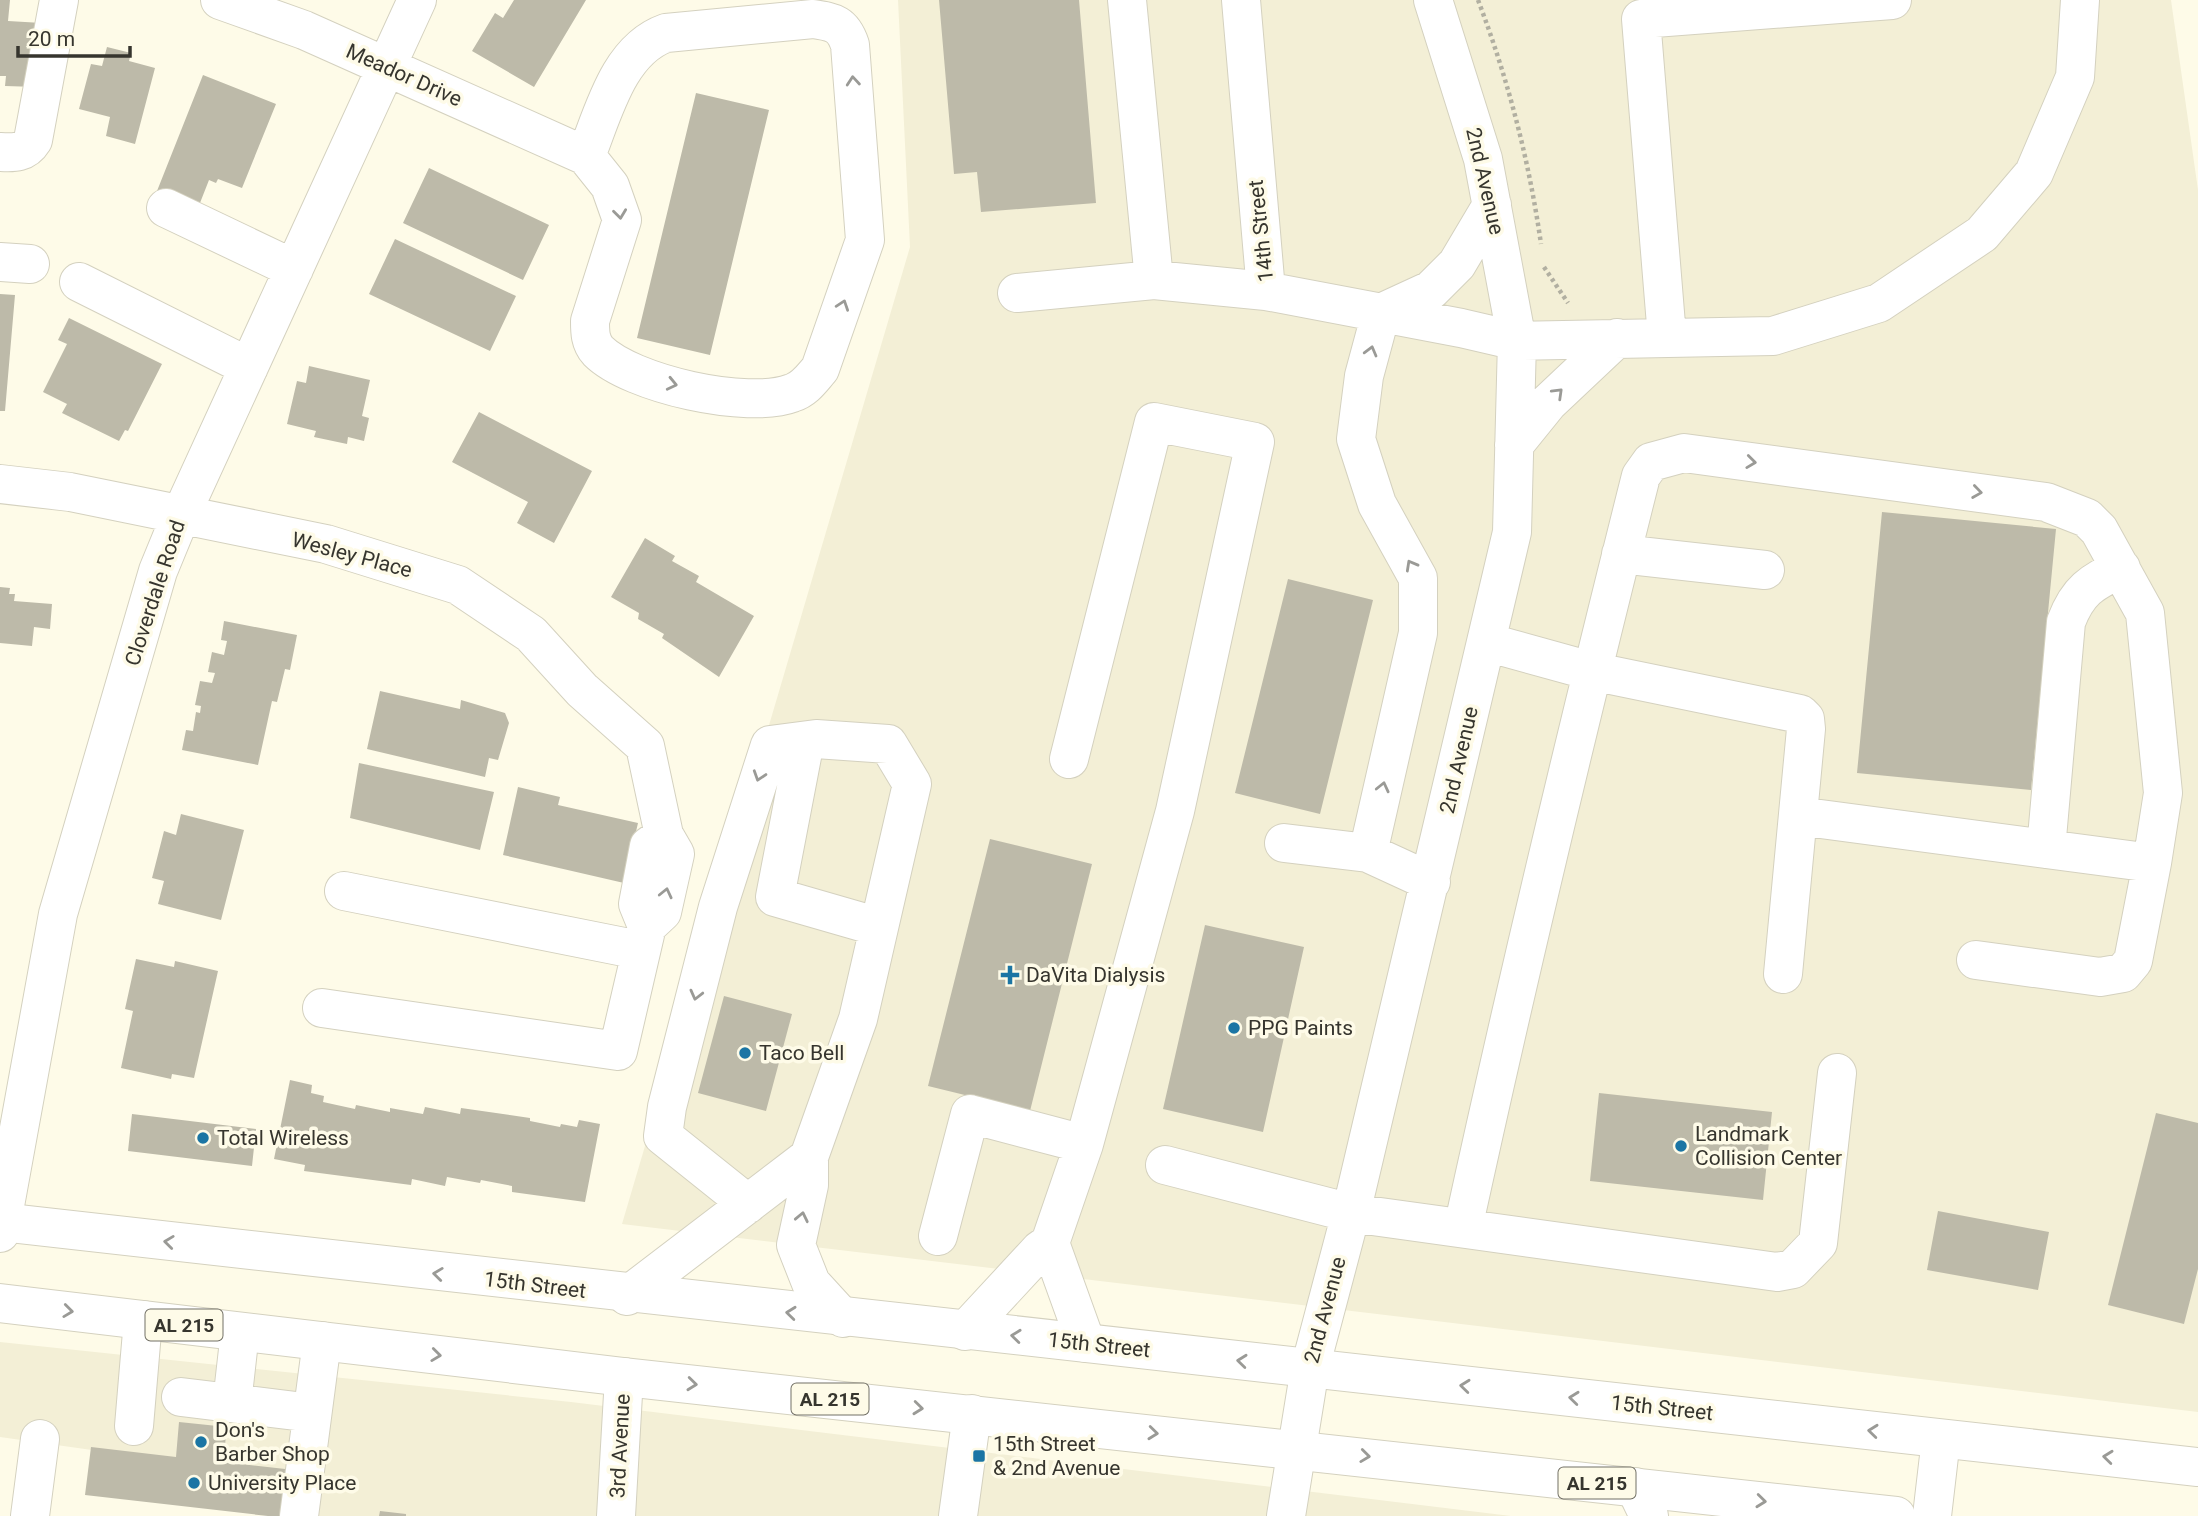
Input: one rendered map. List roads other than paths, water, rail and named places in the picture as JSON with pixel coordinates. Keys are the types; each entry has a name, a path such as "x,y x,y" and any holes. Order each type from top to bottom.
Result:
{"street":[{"path":"0,152 16,153 28,148 33,140 59,0"},
{"name":"Cloverdale Road","path":"1,1226 10,1115 58,914 158,571 416,0"},
{"path":"1127,0 1154,280"},
{"name":"14th Street","path":"1241,0 1266,292 1517,341 1773,336 1879,303 1982,234 2034,173 2075,78 2080,0"},
{"name":"2nd Avenue","path":"1286,1516 1310,1368 1351,1213 1431,882 1512,532 1517,341 1483,159 1451,49 1433,0"},
{"path":"1667,337 1641,19 1892,0"},
{"name":"Meador Drive","path":"232,2 304,30 386,69 586,156"},
{"path":"813,19 833,22 845,30 850,44 865,240 820,369 808,384 792,394 758,398 713,394 636,376 599,352 590,335 590,321 622,220 610,186 586,156 616,84 634,54 652,38 666,33 813,19"},
{"path":"1368,853 1418,633 1418,578 1377,504 1356,439 1364,376 1381,313 1431,290 1457,264 1492,205"},
{"path":"166,208 294,269"},
{"path":"1017,293 1154,280 1266,292"},
{"path":"79,282 249,367"},
{"path":"1514,445 1604,338"},
{"path":"965,1331 1040,1250 1050,1243 1084,1144 1175,811 1255,442 1154,422 1069,759"},
{"path":"1463,1228 1521,958 1591,671 1641,476 1651,462 1684,453 2046,502 2087,518 2099,530 2145,613 2162,793 2133,961 2123,973 2100,977 1976,960"},
{"name":"Wesley Place","path":"0,484 70,492 326,544 458,585 531,634 582,690 645,746 664,835 649,846 638,904 643,938"},
{"path":"1621,554 1765,569"},
{"path":"2046,849 2066,622 2074,600 2091,583 2121,568"},
{"path":"1486,642 1591,671 1800,714 1805,719 1783,974"},
{"path":"805,741 775,897 879,927"},
{"path":"748,1204 663,1136 667,1107 718,907 770,745 805,741 888,744 912,783 858,1019 809,1157 809,1185 796,1245 811,1283 843,1318"},
{"path":"1798,817 2152,863"},
{"path":"1284,843 1368,853 1431,882"},
{"path":"322,1008 618,1051 643,938 344,891"},
{"path":"1165,1166 1351,1213 1777,1272 1793,1269 1818,1242 1837,1073"},
{"path":"938,1236 970,1114 1084,1144"},
{"path":"627,1296 809,1157"},
{"name":"15th Street","path":"1,1226 2198,1466"},
{"path":"1050,1243 1086,1343"},
{"name":"AL 215","path":"0,1303 624,1377 1297,1448 1642,1502 1896,1516"},
{"path":"134,1426 143,1320"},
{"path":"232,1403 240,1332"},
{"path":"299,1516 322,1342"},
{"name":"3rd Avenue","path":"616,1516 624,1377"},
{"path":"181,1397 312,1413"},
{"path":"958,1516 972,1414"},
{"path":"30,1516 40,1438"},
{"path":"1932,1516 1941,1438"}],"place":[{"name":"DaVita Dialysis","path":"1010,975"},
{"name":"PPG Paints","path":"1234,1028"},
{"name":"Taco Bell","path":"745,1053"},
{"name":"Total Wireless","path":"203,1138"},
{"name":"Landmark Collision Center","path":"1681,1146"},
{"name":"Don's Barber Shop","path":"201,1442"},
{"name":"15th Street & 2nd Avenue","path":"979,1456"},
{"name":"University Place","path":"194,1483"}]}
